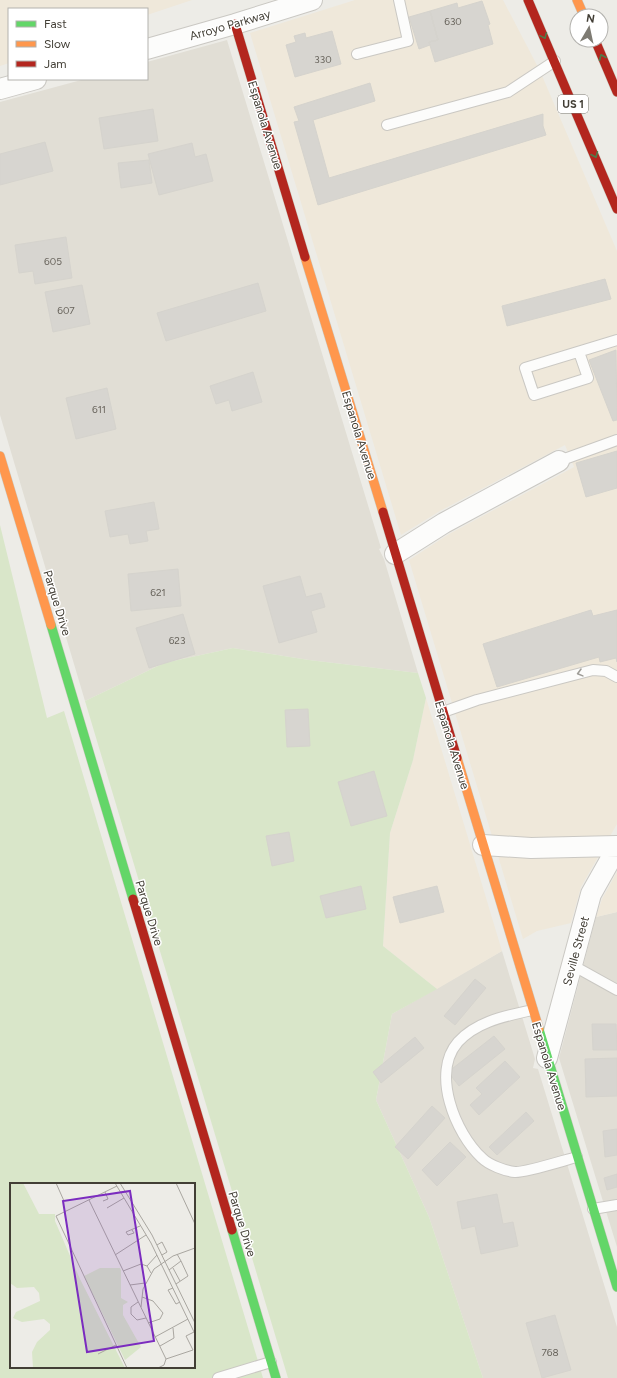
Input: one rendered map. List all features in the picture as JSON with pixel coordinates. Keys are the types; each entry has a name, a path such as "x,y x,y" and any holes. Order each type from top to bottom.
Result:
{"street":[{"name":"Arroyo Parkway","path":"148,48 235,24 312,0"},
{"name":"US 1","path":"528,0 617,209"},
{"name":"Espanola Avenue","path":"235,24 617,1287"},
{"path":"598,48 617,92"},
{"path":"0,89 32,80"},
{"name":"Parque Drive","path":"0,456 276,1378"},
{"path":"395,554 444,523 559,462"},
{"path":"483,845 531,848 617,847"},
{"name":"Seville Street","path":"547,1058 591,894 617,847"}],"lane":[{"path":"357,54 408,41 399,0"},
{"path":"387,125 508,92 555,61"},
{"path":"580,352 588,378 534,395 525,368 617,340"},
{"path":"559,462 617,440"},
{"path":"443,712 477,700 593,670 606,671 617,677"},
{"path":"572,965 617,990"},
{"path":"532,1010 498,1017 471,1030 458,1043 449,1057 445,1077 450,1102 468,1142 483,1159 498,1167 516,1172 577,1157"},
{"path":"593,1209 617,1205"},
{"path":"218,1378 271,1362"}],"shaded area":[{"path":"0,0 192,0 148,15 148,8 8,8 8,63 0,66"},
{"path":"355,0 503,0 540,71 617,251 617,824 581,887 571,923 537,931 523,939 409,560 449,534 574,467 565,445 440,511 401,535 250,33"},
{"path":"227,40 381,548 379,549 384,559 418,673 309,660 233,648 164,663 85,701 0,415 0,102 81,80 148,80 148,62"},
{"path":"426,698 502,951 437,989 383,946 390,833 413,760"},
{"path":"617,872 617,912 596,917 602,899"},
{"path":"617,912 617,1247 559,1058 596,917"},
{"path":"502,951 535,1059 533,1068 538,1069 617,1327 617,1378 483,1378 429,1217 376,1100 392,1014"}],"green space":[{"path":"0,525 47,718 64,711 263,1378 0,1378"},
{"path":"233,648 309,660 418,673 426,698 413,760 390,833 383,946 437,989 392,1014 376,1100 429,1217 483,1378 288,1378 85,701 164,663"}],"building":[{"path":"482,1 490,24 488,25 493,44 435,62 429,42 438,40 430,11 457,3 458,8"},
{"path":"430,11 438,40 429,42 430,45 419,49 409,17"},
{"path":"332,31 341,64 295,77 286,45 296,42 294,36 305,33 306,38"},
{"path":"370,83 375,101 313,120 329,178 543,114 543,126 546,135 318,205 294,122 299,121 294,107"},
{"path":"153,109 158,141 104,149 99,118"},
{"path":"45,142 53,171 0,185 0,154"},
{"path":"192,143 195,157 206,154 213,181 159,195 148,154"},
{"path":"149,160 152,183 121,188 118,163"},
{"path":"66,237 72,278 35,284 33,271 19,273 15,245"},
{"path":"605,279 611,299 507,326 502,306"},
{"path":"258,283 266,311 166,341 157,313"},
{"path":"82,285 90,324 53,332 45,292"},
{"path":"616,350 617,420 613,421 589,360"},
{"path":"253,372 262,402 232,411 229,400 216,404 210,386"},
{"path":"107,388 116,429 76,439 66,398"},
{"path":"617,451 617,488 586,497 576,463"},
{"path":"154,502 159,529 146,531 148,541 130,544 128,534 110,537 105,511"},
{"path":"178,569 181,606 131,611 128,574"},
{"path":"300,576 306,597 321,593 325,607 311,611 317,632 279,643 263,586"},
{"path":"591,610 593,616 617,610 617,662 616,658 600,662 599,657 497,687 483,644"},
{"path":"183,614 195,654 149,668 136,628"},
{"path":"308,709 310,746 287,747 285,710"},
{"path":"374,771 387,816 351,826 338,782"},
{"path":"289,832 294,861 272,866 266,836"},
{"path":"361,886 366,909 326,918 320,896"},
{"path":"437,886 444,912 400,923 393,897"},
{"path":"475,979 486,988 455,1025 444,1016"},
{"path":"592,1024 616,1024 617,1050 593,1050"},
{"path":"494,1036 505,1049 459,1086 448,1072"},
{"path":"415,1037 424,1048 381,1083 373,1072"},
{"path":"617,1058 617,1096 586,1097 585,1059"},
{"path":"505,1061 520,1077 479,1115 470,1105 482,1094 476,1088"},
{"path":"432,1106 445,1118 408,1159 395,1147"},
{"path":"526,1112 534,1121 497,1155 489,1147"},
{"path":"617,1129 617,1155 605,1157 603,1131"},
{"path":"450,1142 466,1157 437,1186 422,1170"},
{"path":"617,1174 617,1187 607,1190 604,1178"},
{"path":"497,1194 503,1224 513,1222 518,1246 481,1254 475,1226 462,1229 457,1202"},
{"path":"555,1315 571,1370 542,1378 526,1323"}],"traffic: fast":[{"path":"51,625 133,899"},
{"path":"539,1029 617,1287"},
{"path":"232,1230 276,1378"}],"traffic: slow":[{"path":"577,0 580,8"},
{"path":"305,257 383,512"},
{"path":"0,456 51,625"},
{"path":"457,758 539,1029"}],"traffic: jam":[{"path":"528,0 617,209"},
{"path":"235,24 305,257"},
{"path":"598,48 617,92"},
{"path":"383,512 457,758"},
{"path":"133,899 232,1230"}]}
